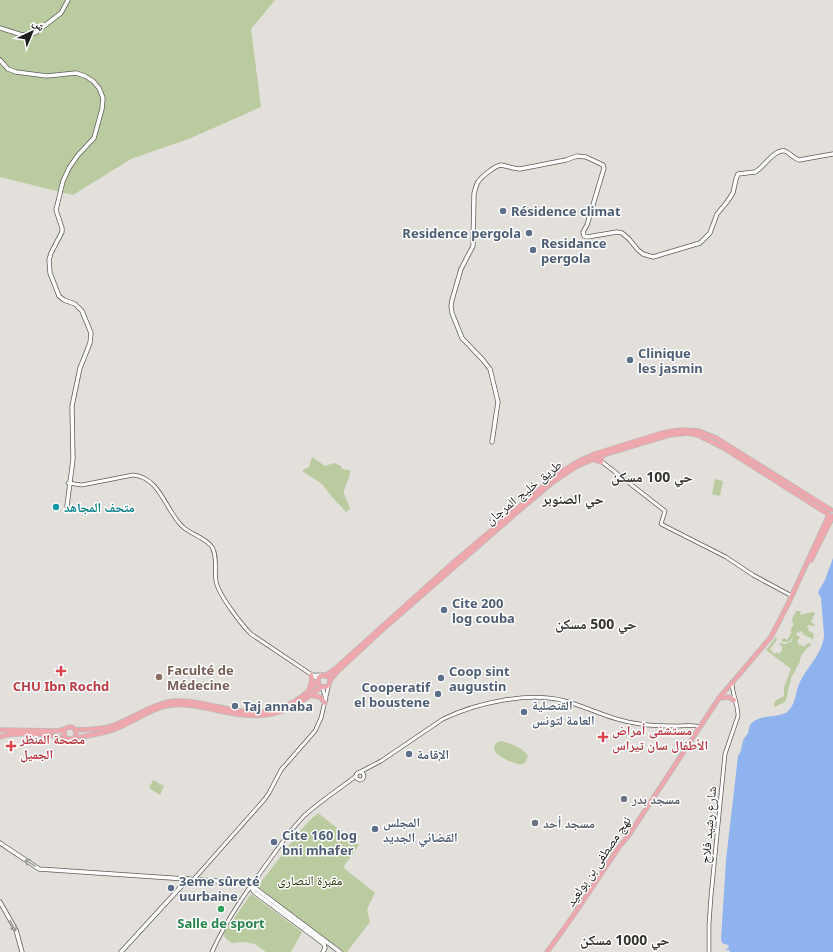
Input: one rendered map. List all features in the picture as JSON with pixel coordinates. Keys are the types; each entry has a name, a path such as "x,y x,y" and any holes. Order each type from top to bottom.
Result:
{"main road":[{"path":"0,28 22,35 35,33 61,13 68,0"},
{"path":"0,60 8,69 16,72 47,76 76,73 85,76 93,81 103,98 102,109 94,138 78,155 69,168 63,181 56,210 58,219 62,226 62,232 49,260 50,273 60,296 64,300 75,304 82,311 91,333 90,343 80,368 72,406 73,456 68,484"},
{"path":"492,442 498,402 490,369 462,338 452,313 451,306 461,269 472,246 474,194 478,181 494,167 502,165 514,169 520,169 566,160 577,156 586,157 599,162 604,168 587,225 583,232 584,236 587,237 617,232 622,233 643,254 653,257 700,243 710,233 717,214 733,193 738,174 755,172 780,151 785,151 799,160 833,154"},
{"name":"طريق خليج المرجان","path":"75,730 109,727 148,708 169,702 194,702 234,711 259,713 287,706 306,693 324,675 335,669 460,557 550,480 570,466 654,435 691,430 708,434 823,508 831,511"},
{"path":"597,456 601,462"},
{"path":"597,456 601,462"},
{"name":"طريق خليج المرجان","path":"329,682 339,670 381,631 515,514 566,472 597,456"},
{"path":"823,508 826,514 826,521"},
{"path":"792,596 831,511"},
{"path":"792,596 831,511"},
{"name":"نهج مصطفى بن بولعيد","path":"547,952 619,847 629,835 719,698 770,637 792,596"},
{"path":"306,693 312,680 311,674"},
{"path":"0,737 17,733 57,736 73,739 112,730 151,711 171,705 193,705 233,714 260,716 278,713 296,705 322,687 326,687 329,682 324,675"},
{"path":"318,680 322,687"},
{"path":"311,695 320,697 325,701"},
{"path":"719,698 726,697 735,701"},
{"path":"0,730 58,731 70,727 75,730 76,734 73,739"},
{"path":"65,729 64,734 67,739"},
{"path":"0,843 39,869 242,882 255,888 324,944 325,948 323,952"},
{"path":"122,952 188,879"},
{"path":"0,902 16,930 22,952"},
{"path":"279,908 340,952"}],"street":[{"path":"601,462 665,511 662,524 726,557 753,575 792,596"},
{"path":"68,484 80,487 136,475 144,478 155,487 180,524 189,532 205,540 212,547 217,586 244,627 251,634 318,680"},
{"path":"311,674 324,675"},
{"path":"194,879 267,797 280,770 315,731 321,718 329,682"},
{"name":"شارع رشيد فلاح","path":"709,952 708,924 725,751 738,716 731,683"},
{"path":"322,687 325,701"},
{"path":"212,952 224,926 251,886 283,841 304,816 349,782 358,773 371,767 443,718 466,709 489,703 527,697 559,699 604,715 633,723 700,727"},
{"path":"349,782 363,779 371,767"},
{"path":"360,772 364,776"},
{"path":"356,776 359,780"}],"green space":[{"path":"0,0 275,0 251,29 261,107 191,138 131,159 73,195 0,177"},
{"path":"312,457 325,466 334,463 341,466 342,469 350,470 344,493 350,509 346,512 322,484 302,471 309,467"},
{"path":"715,479 723,481 720,496 712,494"},
{"path":"796,611 801,611 801,615 812,612 815,613 811,622 815,625 808,625 807,627 809,628 808,630 814,634 813,640 802,634 803,632 797,632 796,635 800,637 797,642 799,643 798,644 805,647 806,644 810,643 811,645 802,655 800,662 791,678 785,702 775,707 775,701 784,696 784,687 791,669 766,650 776,637 777,640 770,649 775,654 776,652 779,654 782,650 782,646 779,643 785,644 791,642 793,637 789,642 783,642 781,640 784,638 787,640 792,632 790,631 794,624 792,622"},
{"path":"500,741 511,744 523,750 528,756 525,763 514,763 499,755 494,748 495,744"},
{"path":"153,780 164,786 160,795 149,788"},
{"name":"مقبرة النصارى","path":"318,813 359,845 344,866 345,869 375,893 367,909 370,922 347,952 342,952 257,887 301,830"},
{"path":"251,894 302,932 291,952 266,952 255,944 244,942 232,943 225,938 224,933"}],"water":[{"path":"833,558 833,952 730,952 729,950 725,950 729,947 728,945 722,943 721,940 726,860 738,756 741,751 743,740 748,733 750,725 754,721 763,717 783,714 790,709 804,674 820,649 824,635 821,598 818,592 825,580"}],"place":[{"name":"Résidence climat","path":"503,211"},
{"name":"Residence pergola","path":"529,233"},
{"name":"Residance pergola","path":"533,250"},
{"name":"Clinique les jasmin","path":"630,360"},
{"name":"متحف المجاهد","path":"56,507"},
{"name":"Cite 200 log couba","path":"444,610"},
{"name":"CHU Ibn Rochd","path":"61,671"},
{"name":"Faculté de Médecine","path":"159,677"},
{"name":"Coop sint augustin","path":"441,678"},
{"name":"Cooperatif el boustene","path":"438,694"},
{"name":"Taj annaba","path":"235,706"},
{"name":"القنصلية العامة لتونس","path":"524,712"},
{"name":"مستشفى أمراض الأطفال سان تيراس","path":"603,737"},
{"name":"مصحة المنظر الجميل","path":"11,746"},
{"name":"الإقامة","path":"409,754"},
{"name":"مسجد بدر","path":"624,799"},
{"name":"مسجد أحد","path":"535,823"},
{"name":"المجلس القضائي الجديد","path":"375,829"},
{"name":"Cite 160 log bni mhafer","path":"274,842"},
{"name":"3eme sûreté uurbaine","path":"171,888"},
{"name":"Salle de sport","path":"221,909"}],"district":[{"name":"حي 100 مسكن","path":"652,476"},
{"name":"حي الصنوبر","path":"573,498"},
{"name":"حي 500 مسكن","path":"596,623"},
{"name":"حي 1000 مسكن","path":"625,939"}]}
